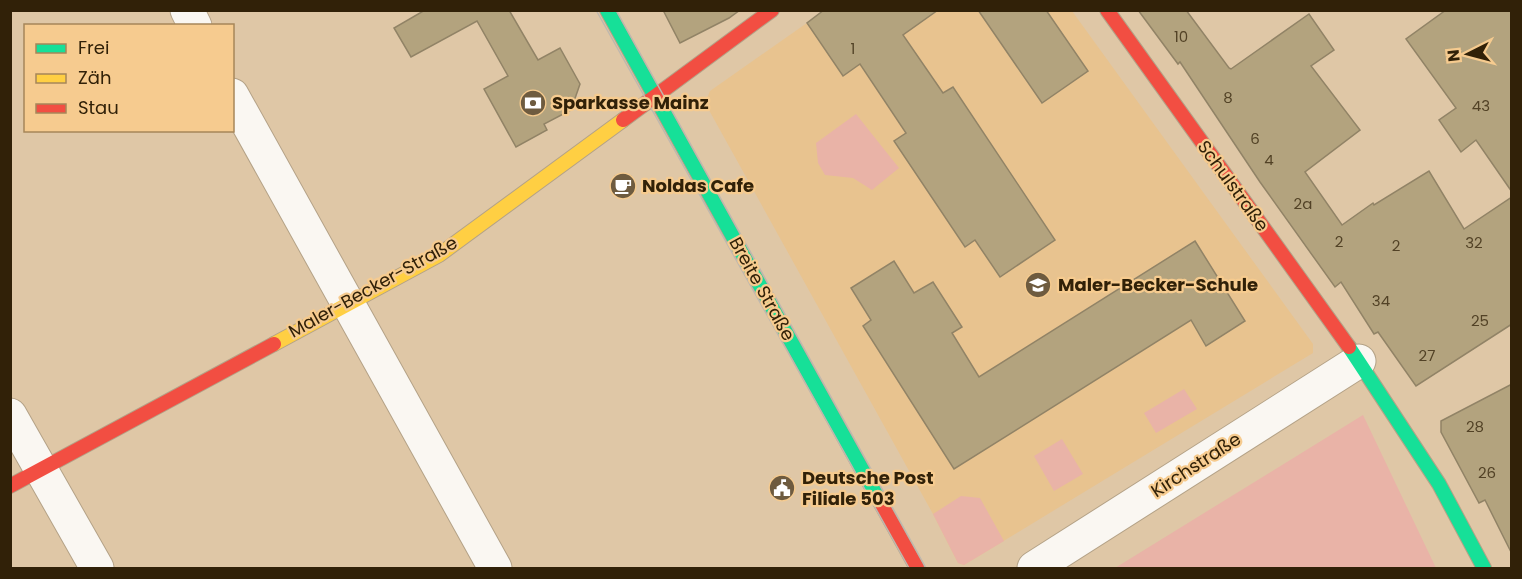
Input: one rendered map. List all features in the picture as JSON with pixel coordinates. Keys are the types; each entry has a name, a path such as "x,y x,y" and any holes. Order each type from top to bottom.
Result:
{"street":[{"path":"187,10 194,24"},
{"name":"Breite Straße","path":"607,10 917,568"},
{"name":"Maler-Becker-Straße","path":"10,486 439,255 772,10"},
{"name":"Schulstraße","path":"1107,10 1359,361 1439,484 1484,568"},
{"path":"234,99 495,568"},
{"name":"Kirchstraße","path":"1034,568 1359,361"},
{"path":"10,415 97,568"}],"shaded area":[{"name":"Maler-Becker-Schule","path":"824,11 1072,11 1313,344 1313,353 964,565 958,563 705,103 710,91"},
{"path":"856,114 899,168 872,190 853,178 825,175 818,163 816,143"},
{"path":"1184,389 1197,409 1156,433 1144,413"},
{"path":"1363,415 1436,568 1115,568"},
{"path":"1062,439 1083,474 1054,491 1034,456"},
{"path":"961,496 980,498 1004,541 964,565 958,563 933,514"}],"building":[{"path":"425,10 509,10 538,60 560,48 580,84 571,110 544,124 547,130 516,147 484,89 508,76 477,21 411,57 394,28"},
{"path":"663,10 740,10 680,43"},
{"path":"824,10 938,10 903,35 943,93 953,87 1055,240 1000,277 975,240 965,247 894,141 906,133 860,64 843,76 807,23"},
{"path":"978,10 1046,10 1088,71 1042,103"},
{"path":"1138,10 1186,10 1231,69 1309,14 1334,50 1311,66 1360,130 1305,172 1342,225 1373,203 1374,205 1429,171 1464,229 1512,197 1512,324 1416,386 1378,332 1374,334 1341,282 1335,287 1260,182 1180,62 1178,64"},
{"path":"1446,10 1512,10 1512,192 1476,140 1461,152 1439,120 1456,108 1406,39"},
{"path":"1195,241 1245,321 1206,346 1191,320 954,469 863,326 871,320 851,288 894,261 914,293 933,282 962,327 952,333 979,377"},
{"path":"1512,384 1512,554 1485,500 1479,503 1441,432 1441,421"}],"tram line":[{"path":"596,10 909,568"},
{"path":"616,10 926,568"}],"traffic: fast":[{"path":"607,10 879,500"},
{"path":"1349,347 1439,484 1484,568"}],"traffic: slow":[{"path":"274,344 439,255 623,120"}],"traffic: jam":[{"path":"623,120 772,10"},
{"path":"1107,10 1349,347"},
{"path":"10,486 274,344"},
{"path":"879,500 917,568"}],"place":[{"name":"Sparkasse Mainz","path":"533,103"},
{"name":"Noldas Cafe","path":"623,186"},
{"name":"Maler-Becker-Schule","path":"1038,285"},
{"name":"Deutsche Post Filiale 503","path":"782,488"}]}
